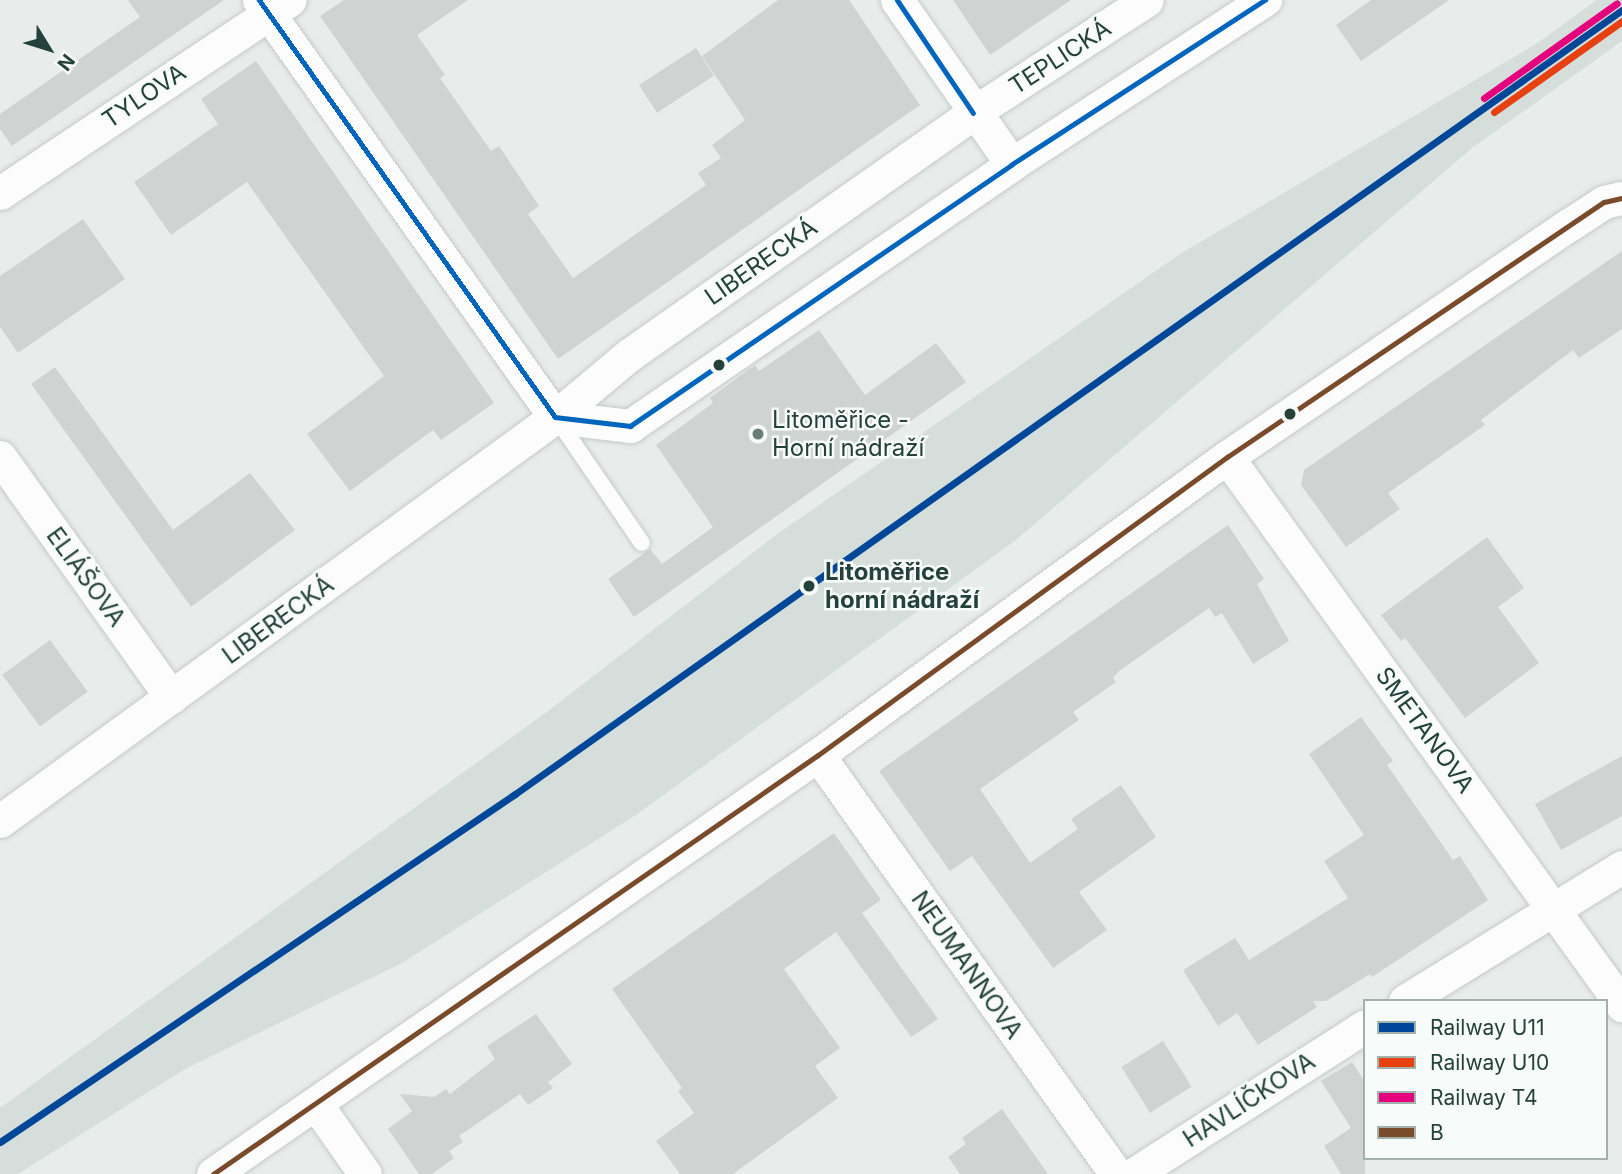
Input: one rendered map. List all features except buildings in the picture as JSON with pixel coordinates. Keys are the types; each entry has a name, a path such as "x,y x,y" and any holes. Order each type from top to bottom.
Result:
{"street":[{"path":"897,0 973,113 1012,164"},
{"name":"TEPLICKÁ","path":"973,113 1147,0"},
{"path":"272,5 555,417 630,426 1012,164 1265,0"},
{"name":"TYLOVA","path":"0,193 272,5"},
{"name":"LIBERECKÁ","path":"0,821 555,417 629,355 973,113"},
{"path":"213,1174 817,755 1227,457 1569,225 1605,202 1622,198"},
{"name":"ELIÁŠOVA","path":"0,457 172,697"},
{"name":"SMETANOVA","path":"1227,457 1553,906 1622,1006"},
{"name":"NEUMANNOVA","path":"817,755 1116,1174"},
{"path":"1408,999 1553,906 1622,867"},
{"name":"HAVLÍČKOVA","path":"1134,1174 1363,1027"},
{"path":"316,1104 365,1174"}],"lane":[{"path":"555,417 642,543"}],"shaded area":[{"path":"1597,0 1622,0 1622,41 1472,148 1016,540 636,815 402,963 185,1069 18,1174 0,1174 0,1108 552,708 776,535 1180,254 1536,44"}],"rail line":[{"name":"T4","path":"1484,98 1617,3"},
{"name":"U11","path":"0,1142 515,794 1622,10"},
{"name":"U10","path":"1494,112 1622,21"}],"transit line":[{"path":"259,0 555,417 630,426 1012,164 1265,0"},
{"path":"897,0 973,113"},
{"name":"B","path":"213,1174 818,755 1227,457 1604,202 1622,198"}],"place":[{"name":"Litoměřice - Horní nádraží","path":"758,434"},
{"name":"Litoměřice horní nádraží","path":"809,586"}]}
